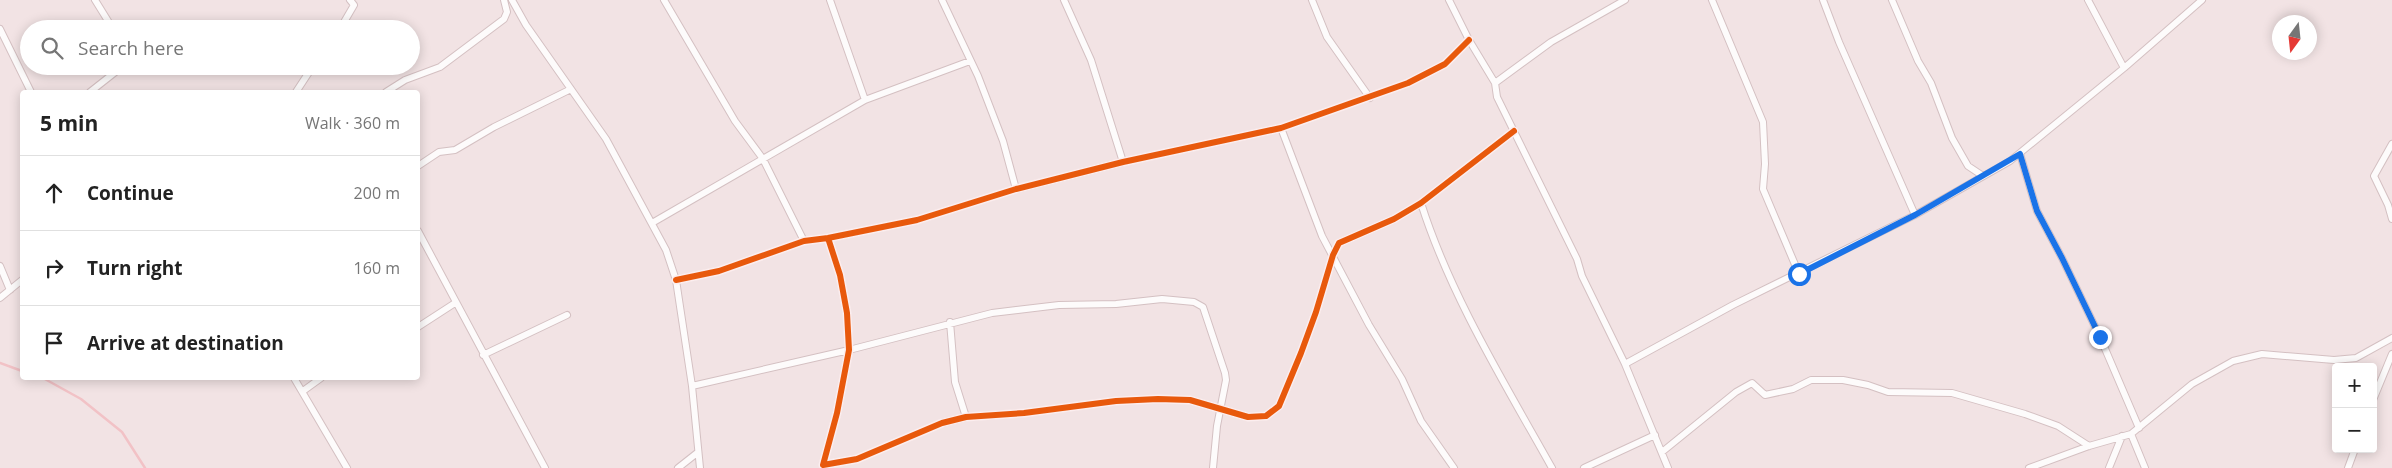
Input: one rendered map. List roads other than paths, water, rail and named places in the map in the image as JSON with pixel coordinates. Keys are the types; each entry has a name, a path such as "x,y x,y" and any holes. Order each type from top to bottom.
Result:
{"street":[{"path":"95,0 107,20"},
{"path":"345,20 354,5 350,0"},
{"path":"420,74 440,67 504,19 507,12 504,0"},
{"path":"512,0 526,25 606,139 666,250 676,280 692,386 697,453 700,468"},
{"path":"664,0 735,121 763,159 804,241"},
{"path":"830,0 866,100"},
{"path":"942,0 970,61 1002,142 1016,189"},
{"path":"1064,0 1091,60 1123,162"},
{"path":"1312,0 1327,36 1370,98"},
{"path":"1450,0 1469,40 1495,83 1497,97 1625,364 1668,468"},
{"path":"1495,83 1550,42 1625,0"},
{"path":"1712,0 1763,122 1766,164 1763,188 1799,274"},
{"path":"1823,0 1839,42 1915,215"},
{"path":"1892,0 1918,61 1931,83 1952,138 1968,166 1983,176"},
{"path":"2088,0 2124,68"},
{"path":"1625,364 1733,305 1915,215 2020,154 2124,68 2202,0"},
{"path":"0,29 20,70"},
{"path":"676,280 695,278 719,271 804,241 917,220 1016,189 1123,162 1281,128 1370,98 1408,82 1445,64 1469,40"},
{"path":"652,223 866,100 970,61"},
{"path":"23,75 30,90"},
{"path":"93,90 112,75"},
{"path":"297,90 307,75"},
{"path":"389,90 405,80 418,75"},
{"path":"420,165 439,152 455,150 494,127 571,89"},
{"path":"1281,128 1322,236 1369,325 1402,379 1420,421 1454,468"},
{"path":"828,238 840,275 847,313 849,350 837,413 823,465 857,459 942,423 966,417 1142,400 1190,400 1248,417 1266,416 1279,406 1316,312 1332,255 1339,243 1371,230 1421,203 1514,131"},
{"path":"2392,144 2374,176 2388,205 2392,219"},
{"path":"2020,154 2037,211 2100,337 2138,428"},
{"path":"1421,203 1429,230 1478,336 1552,468"},
{"path":"420,235 544,468"},
{"path":"0,266 10,290"},
{"path":"0,298 20,282"},
{"path":"692,386 849,350 950,322 992,313 1059,305 1116,304 1162,299 1194,302 1203,307 1207,316 1226,380 1220,409 1214,468"},
{"path":"420,326 455,303"},
{"path":"483,355 567,315"},
{"path":"950,322 955,382 966,417"},
{"path":"2029,468 2089,446 2131,434 2192,384 2233,361 2262,354 2334,360 2356,358 2392,338"},
{"path":"2377,390 2392,354"},
{"path":"295,380 347,468"},
{"path":"302,391 318,380"},
{"path":"1662,452 1736,392 1752,383 1765,395 1793,389 1811,380 1842,380 1868,385 1888,392 1952,393 2058,426 2089,446"},
{"path":"1584,468 1655,434"},
{"path":"2131,434 2145,468"},
{"path":"2108,468 2122,436"},
{"path":"678,468 697,453"},
{"path":"2348,468 2354,453"}],"waterway":[{"path":"0,363 20,370"},
{"path":"47,380 81,399 122,432 145,468"}]}
